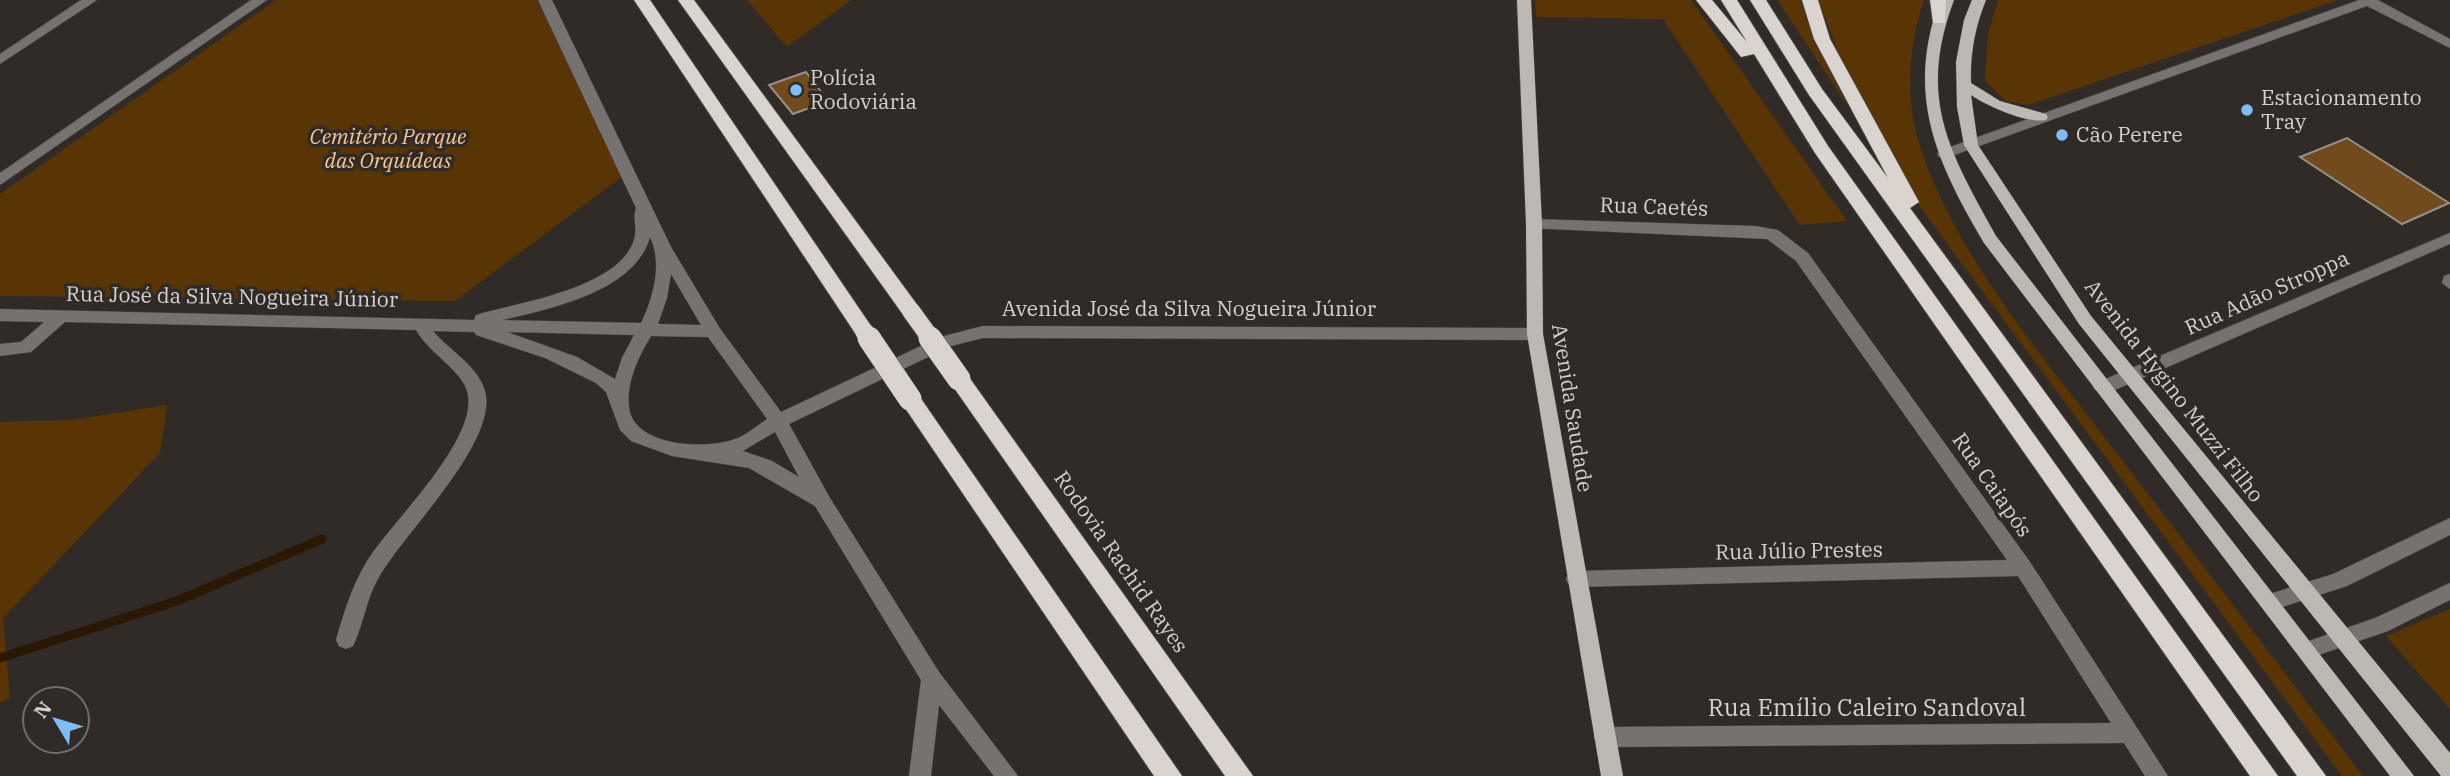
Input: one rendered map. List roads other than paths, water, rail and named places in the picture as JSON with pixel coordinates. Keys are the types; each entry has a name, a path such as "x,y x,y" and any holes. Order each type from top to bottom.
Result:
{"highway":[{"path":"642,0 910,399 1169,776"},
{"name":"Rodovia Rachid Rayes","path":"686,0 911,311 1240,776"},
{"path":"1704,0 1821,149 2264,776"},
{"path":"1729,0 1821,149"},
{"path":"1758,0 1808,82 2313,776"},
{"path":"1810,0 1822,39 1878,148 1973,310"},
{"path":"1938,0 1939,20"}],"main road":[{"name":"Avenida Saudade","path":"1524,0 1534,224 1535,334 1612,776"},
{"path":"1947,0 1939,20 1932,79 1937,128 1944,154 1990,239 2403,776"},
{"name":"Avenida Hygino Muzzi Filho","path":"1979,0 1971,20 1963,84 1971,145 2085,320 2450,770"},
{"path":"1963,84 1995,104 2041,117"}],"street":[{"path":"0,60 90,0"},
{"path":"0,180 260,0"},
{"path":"545,0 642,208 713,331 778,421 823,503 932,679 1007,776"},
{"path":"1944,154 2368,0 2450,44"},
{"path":"462,325 598,283 623,266 642,241 642,208"},
{"name":"Rua Caetés","path":"1534,224 1772,234"},
{"name":"Rua Caiapós","path":"1772,234 1802,257 2023,568 2157,776"},
{"name":"Rua Adão Stroppa","path":"2102,388 2450,238"},
{"path":"663,247 664,275 657,307 625,375 620,409 634,432 645,440 676,451 745,459 780,473 823,503"},
{"name":"Rua José da Silva Nogueira Júnior","path":"0,315 645,330"},
{"path":"0,350 21,356 63,315"},
{"path":"346,640 360,591 389,544 448,469 473,427 478,397 473,380 439,352 427,339 421,324"},
{"name":"Rua José da Silva Nogueira Júnior","path":"462,325 547,353 598,376 613,388 620,409"},
{"path":"645,330 713,331"},
{"name":"Avenida José da Silva Nogueira Júnior","path":"778,421 946,341 983,332 1535,334"},
{"path":"704,453 744,444 778,421"},
{"path":"2270,602 2307,594 2342,580 2450,526"},
{"name":"Rua Júlio Prestes","path":"1576,579 2023,568"},
{"path":"2307,650 2345,639 2450,591"},
{"path":"920,776 932,679"},
{"name":"Rua Emílio Caleiro Sandoval","path":"1605,737 2129,733"}],"waterway":[{"path":"0,658 177,601 322,539"}],"place":[{"name":"Polícia Rodoviária","path":"796,90"},
{"name":"Estacionamento Tray","path":"2247,110"},
{"name":"Cão Perere","path":"2062,135"}],"park label":[{"name":"Cemitério Parque das Orquídeas","path":"388,149"}]}
